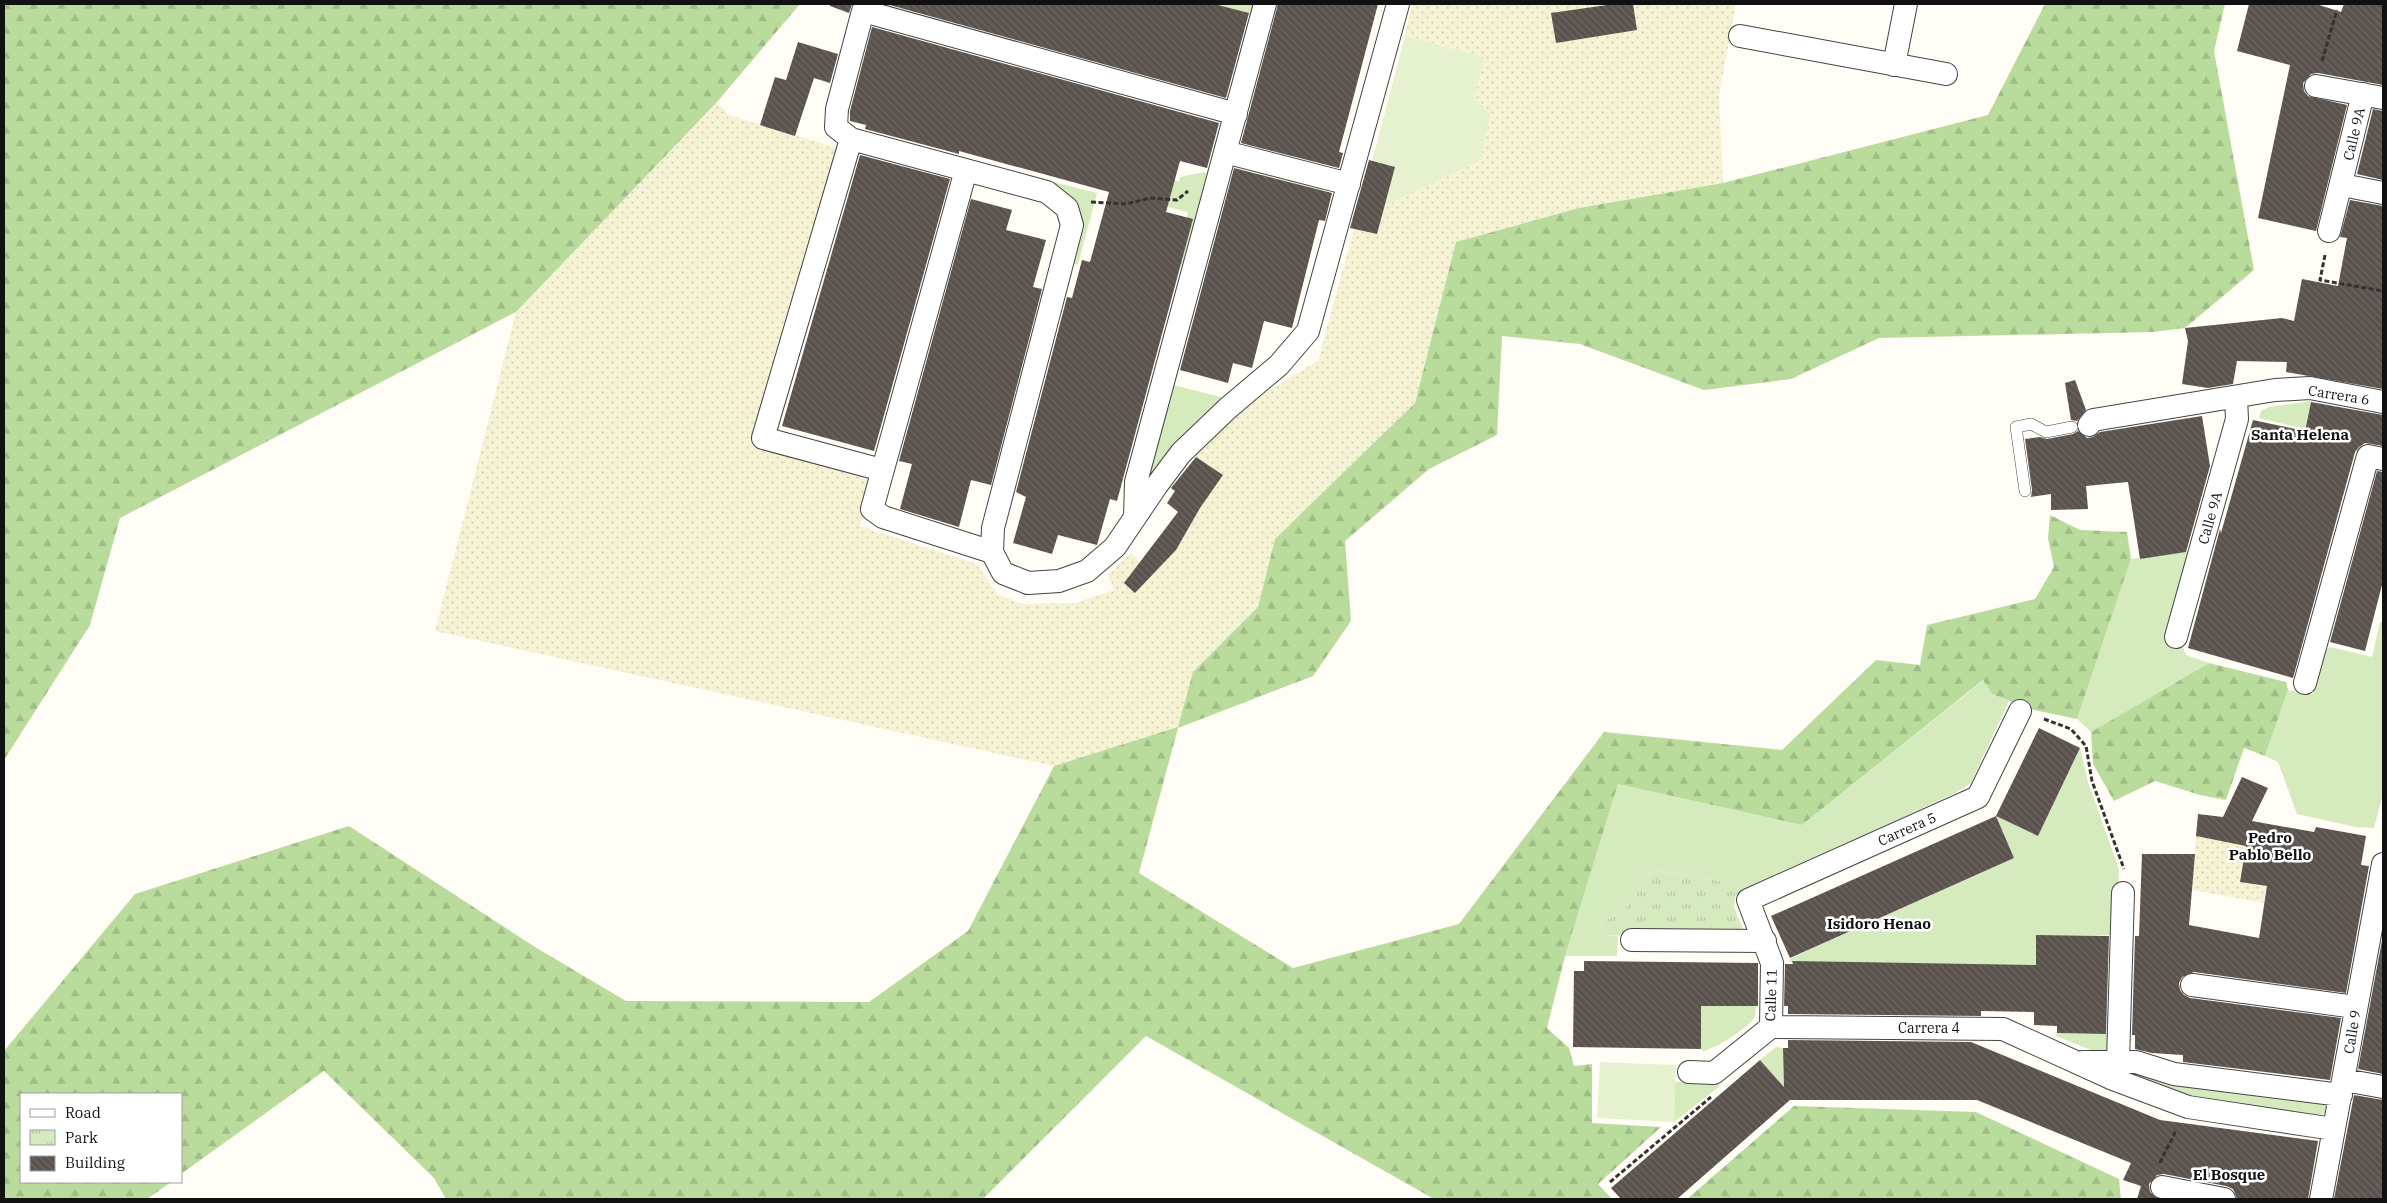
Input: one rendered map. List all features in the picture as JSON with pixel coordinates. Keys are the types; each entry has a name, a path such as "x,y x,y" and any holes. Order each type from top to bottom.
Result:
{"street":[{"path":"1135,517 1136,482 1265,4"},
{"path":"1236,114 866,7 837,109 836,127 851,140 1047,192 1067,208 1072,225 993,528 992,552 1003,574 1028,583 1059,581 1087,571 1115,548 1181,453 1228,408 1279,365 1308,330 1398,4"},
{"path":"1894,65 1906,4"},
{"path":"1740,36 1946,74"},
{"path":"2316,86 2373,96"},
{"name":"Calle 9A","path":"2329,231 2342,185 2373,96"},
{"path":"851,140 763,438 882,470"},
{"path":"1223,160 1349,184"},
{"path":"966,170 872,509 883,517 992,552"},
{"path":"2342,185 2383,193"},
{"name":"Carrera 6","path":"2080,426 2093,420 2236,398 2275,390 2310,388 2383,402"},
{"name":"Calle 9A","path":"2176,637 2237,419 2236,398"},
{"path":"2305,683 2368,456 2383,459"},
{"name":"Carrera 5","path":"1748,900 1978,797 2020,710"},
{"name":"Calle 9","path":"2321,1199 2343,1087 2355,1007 2383,864"},
{"path":"2118,1061 2123,893"},
{"name":"Calle 11","path":"1714,1073 1771,1027 1772,963 1748,900"},
{"path":"1632,940 1765,941"},
{"path":"2192,985 2355,1007"},
{"name":"Carrera 4","path":"1771,1027 2003,1029 2113,1078 2188,1107 2334,1129"},
{"name":"Carrera 4","path":"2079,1062 2136,1062 2174,1074 2320,1094 2343,1087 2383,1087"},
{"path":"1689,1072 1714,1073"},
{"path":"2162,1186 2223,1199"}],"lane":[{"path":"2025,491 2016,427 2031,424 2046,432 2080,426"}],"path":[{"path":"2316,86 2337,10"},
{"path":"1067,208 1093,201 1126,204 1150,198 1177,200 1223,160"},
{"path":"2320,280 2383,291"},
{"path":"2020,710 2072,729 2086,746 2092,781 2124,866 2123,893"},
{"path":"1610,1182 1725,1085 1714,1073"},
{"path":"2162,1186 2154,1179 2166,1149 2171,1145 2180,1116 2188,1107"}],"shaded area":[{"path":"1412,4 1736,4 1719,95 1723,183 1579,208 1456,242 1415,403 1275,539 1258,607 1193,672 1178,728 1054,766 435,631 516,312 717,102 729,115 837,148 752,445 873,477 860,526 977,564 998,595 1024,604 1075,603 1114,590 1108,575 1131,553 1152,574 1223,475 1192,454 1263,394 1318,361 1354,229 1377,234 1384,206 1481,160 1474,98 1485,57 1405,36"},
{"path":"2196,836 2257,847 2293,872 2243,863 2240,882 2267,886 2265,903 2192,890"}],"green space":[{"path":"4,4 800,4 717,102 516,312 120,518 90,625 4,760"},
{"path":"1214,4 1256,4 1251,14"},
{"path":"2045,4 2225,4 2214,51 2254,270 2185,328 2153,332 1879,338 1791,379 1704,390 1580,344 1502,336 1497,435 1429,469 1345,541 1351,621 1313,676 1178,728 1139,873 1293,968 1459,924 1604,732 1782,750 1876,660 1920,665 1927,625 2035,599 2054,567 2048,538 2050,515 2080,530 2127,532 2131,559 2077,719 2030,709 1992,694 1983,680 1802,825 1618,784 1565,956 1547,1028 1569,1048 1574,1066 1592,1064 1592,1123 1661,1127 1598,1184 1612,1199 1434,1199 1146,1036 983,1199 446,1199 434,1178 324,1071 182,1173 182,1093 20,1093 20,1183 170,1183 147,1199 4,1199 4,1051 135,894 349,826 535,947 626,1001 869,1002 968,931 1054,766 1178,727 1193,672 1258,607 1275,539 1415,403 1456,242 1579,208 1723,183 1988,115"},
{"path":"1405,36 1485,57 1474,98 1490,114 1481,160 1384,206 1362,199"},
{"path":"1233,162 1325,188 1324,191 1229,166"},
{"path":"1204,172 1212,178 1189,265 1181,266 1174,264 1188,212 1124,196 1174,180 1179,182 1180,177"},
{"path":"1054,182 1097,193 1078,264 1073,264 1051,189"},
{"path":"1170,384 1224,398 1196,422 1144,482"},
{"path":"2311,401 2305,429 2259,418 2261,411 2269,407"},
{"path":"2192,551 2165,640 2182,645 2186,655 2209,663 2091,732 2077,719 2131,559"},
{"path":"2380,622 2383,623 2383,794 2374,828 2356,827 2297,814 2278,762 2265,756 2288,690 2313,694 2326,650 2330,647 2372,657"},
{"path":"2209,663 2286,682 2288,690 2265,756 2244,748 2226,800 2200,795 2155,781 2114,801 2093,764 2091,732"},
{"path":"1984,680 1992,694 2009,701 1971,783 1955,793 1735,896 1737,884 1653,870 1622,912 1603,921 1599,936 1618,936 1617,956 1565,956 1618,784 1802,825"},
{"path":"2080,748 2088,782 2119,869 2115,935 2036,935 2036,966 1789,962 1790,959 1813,948 2014,858 1996,816 2038,836"},
{"path":"1653,870 1737,884 1734,907 1743,929 1740,932 1599,936 1603,921 1622,912"},
{"path":"1701,1006 1756,1006 1756,1012 1751,1022 1738,1032 1723,1042 1703,1051 1701,1049"},
{"path":"2057,1033 2112,1034 2107,1049 2101,1054 2056,1036"},
{"path":"1776,1047 1783,1048 1784,1087 1760,1060"},
{"path":"1600,1062 1676,1065 1674,1122 1597,1118"},
{"path":"2127,1070 2334,1101 2329,1111 2321,1115 2193,1098 2121,1072"},
{"path":"1675,1082 1717,1083 1720,1086 1674,1122"},
{"path":"1794,1106 1976,1112 2119,1179 2121,1199 1687,1199"}],"building":[{"path":"830,4 852,4 849,13 830,6"},
{"path":"886,4 1214,4 1249,13 1226,98"},
{"path":"1278,4 1378,4 1339,152 1343,153 1339,168 1241,143"},
{"path":"1614,4 1633,4 1637,30 1556,43 1551,13"},
{"path":"2249,4 2316,4 2341,12 2344,4 2383,4 2383,85 2318,73 2311,74 2303,83 2304,91 2308,96 2347,105 2316,231 2258,218 2290,65 2237,51"},
{"path":"872,27 1219,123 1207,168 1180,161 1166,212 1193,219 1117,501 1110,499 1097,545 1058,535 1052,554 1013,543 1026,497 1016,492 1067,297 1072,298 1082,260 1090,262 1109,192 959,151 959,154 865,129 866,125 850,121 850,111"},
{"path":"798,42 838,54 830,83 814,78 795,136 760,125 775,77 786,80"},
{"path":"2373,109 2383,111 2383,180 2357,174"},
{"path":"860,155 950,179 874,451 782,426"},
{"path":"1369,160 1395,167 1377,234 1350,228"},
{"path":"1234,168 1332,193 1325,221 1319,220 1292,328 1264,321 1252,368 1233,363 1228,383 1180,370"},
{"path":"971,199 1012,210 1006,230 1046,240 1033,287 1042,289 991,485 971,480 959,527 900,509 912,464 899,461"},
{"path":"2350,200 2383,206 2383,389 2286,372 2287,362 2237,361 2233,384 2208,388 2182,384 2188,341 2185,328 2282,318 2294,321 2302,279 2338,286 2347,238 2340,237"},
{"path":"2075,380 2086,410 2077,421 2071,420 2065,383"},
{"path":"2311,402 2383,415 2383,446 2365,443 2355,452 2293,678 2188,648 2220,529 2221,533 2253,420 2305,431"},
{"path":"2202,416 2210,466 2186,552 2140,559 2128,482 2086,486 2088,509 2051,510 2051,494 2031,497 2032,490 2025,439 2040,437 2047,439 2073,434 2078,431 2087,438 2093,437 2100,432"},
{"path":"1196,457 1223,475 1200,508 1176,550 1135,593 1124,583 1178,512 1167,503 1175,491 1171,488"},
{"path":"2377,471 2383,472 2383,581 2365,651 2330,642"},
{"path":"2039,728 2080,748 2038,836 1996,816"},
{"path":"2242,777 2268,788 2252,821 2314,832 2316,827 2366,836 2361,865 2369,866 2346,993 2194,972 2182,977 2179,983 2180,990 2190,998 2341,1018 2330,1080 2183,1062 2183,1055 2152,1053 2135,1049 2135,1035 2132,1035 2135,936 2139,936 2142,854 2195,854 2189,925 2259,938 2267,886 2240,882 2246,846 2196,836 2198,814 2223,817"},
{"path":"1996,816 2014,858 1790,958 1771,916"},
{"path":"2036,935 2109,936 2106,1034 2057,1033 2057,1026 2034,1025 2034,1012 1981,1011 1981,1016 1788,1014 1788,1006 1784,1006 1785,964 1793,964 1792,961 2036,965"},
{"path":"2383,935 2383,1074 2358,1069"},
{"path":"1584,961 1758,963 1758,1006 1701,1006 1701,1049 1573,1047 1574,971 1584,971"},
{"path":"1788,1040 1971,1042 2160,1120 2318,1141 2308,1199 2237,1199 2233,1189 2226,1186 2164,1174 2157,1175 2149,1184 2150,1192 2158,1199 2137,1199 2141,1186 2123,1180 2131,1163 1977,1100 1790,1100 1677,1199 1621,1199 1611,1188 1760,1060 1784,1087 1783,1048 1788,1048"},
{"path":"2354,1095 2383,1100 2383,1199 2334,1199"}],"district":[{"name":"Santa Helena","path":"2300,434"},
{"name":"Pedro Pablo Bello","path":"2270,846"},
{"name":"Isidoro Henao","path":"1879,923"},
{"name":"El Bosque","path":"2229,1174"}]}
